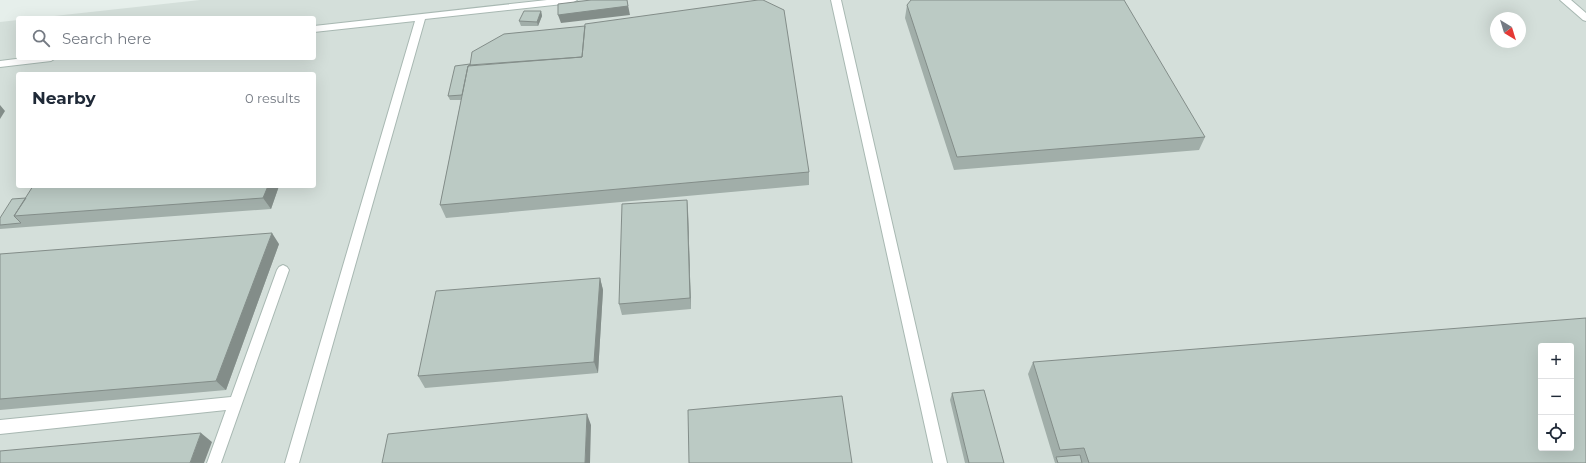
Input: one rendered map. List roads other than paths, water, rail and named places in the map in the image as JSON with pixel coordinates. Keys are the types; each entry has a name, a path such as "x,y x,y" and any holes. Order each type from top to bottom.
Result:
{"lane":[{"path":"316,29 572,0"},
{"path":"836,0 940,463"},
{"path":"1565,0 1586,18"},
{"path":"292,463 421,17"},
{"path":"0,64 35,60"},
{"path":"214,463 283,270"},
{"path":"0,427 235,403"}]}
